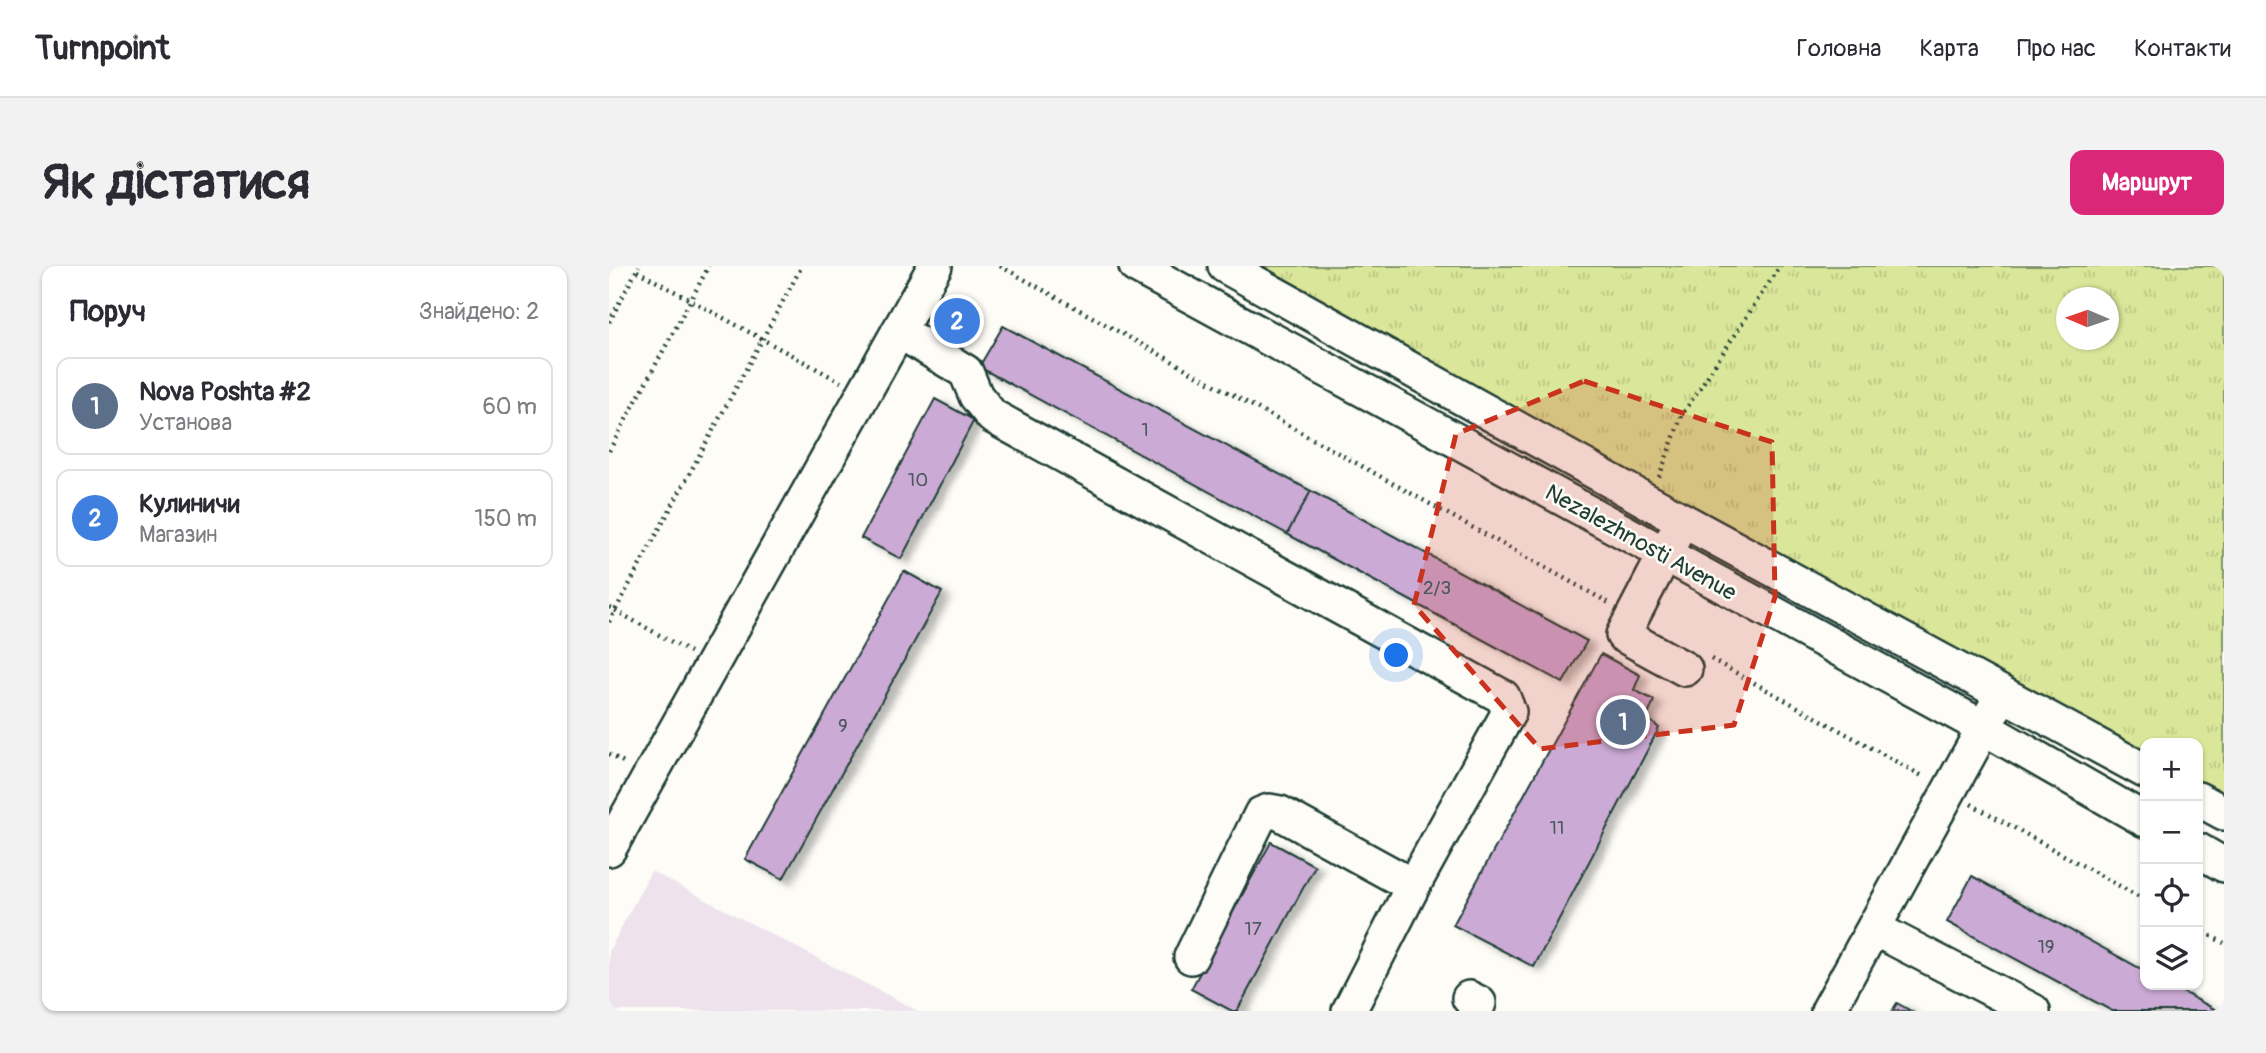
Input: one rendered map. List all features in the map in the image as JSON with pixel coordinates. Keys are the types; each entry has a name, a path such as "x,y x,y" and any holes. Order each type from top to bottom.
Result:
{"street":[{"path":"609,849 935,266"},
{"name":"Nezalezhnosti Avenue","path":"1136,266 1986,729 2140,817"},
{"name":"Nezalezhnosti Avenue","path":"1225,266 1649,502 2140,768"},
{"path":"899,331 966,372 976,396 992,416 1503,697 1509,712 1413,886 1349,1011"},
{"path":"1682,520 1623,635 1696,663"},
{"path":"1828,1011 1986,729 2001,694"},
{"path":"2202,801 2224,813"},
{"path":"1191,957 1261,814 1269,811 1280,813 1413,886"},
{"path":"2203,853 2224,865"},
{"path":"1875,929 2018,1007"}],"path":[{"path":"609,451 709,266"},
{"path":"609,622 802,266"},
{"path":"1000,266 1633,616"},
{"path":"1649,502 1682,415 1780,266"},
{"path":"609,322 638,268 863,394"},
{"path":"609,607 712,664"},
{"path":"1696,663 1951,792 2140,897"},
{"path":"2203,932 2224,943"}],"highlighted area":[{"path":"1584,381 1772,442 1775,597 1734,725 1540,749 1414,605 1456,434"}],"shaded area":[{"path":"651,871 918,1011 609,1011 609,951"}],"green space":[{"path":"1229,266 2224,266 2224,807 2203,796 2203,738 2140,738 2140,762"}],"building":[{"path":"952,309 970,319 962,333 945,323"},
{"path":"1003,326 1311,491 1287,534 979,367"},
{"path":"935,399 974,420 901,559 861,538"},
{"path":"1311,491 1587,641 1563,683 1287,534"},
{"path":"904,571 942,592 783,879 745,859"},
{"path":"1601,654 1640,675 1634,690 1654,700 1647,718 1659,728 1534,967 1453,925"},
{"path":"1271,842 1315,866 1237,1011 1232,1011 1191,989"},
{"path":"1972,876 2140,968 2140,990 2179,990 2218,1011 2112,1011 1947,922"},
{"path":"1897,1003 1911,1011 1892,1011"}],"place":[{"name":"Кулиничи","path":"957,321"},
{"name":"Nova Poshta #2","path":"1623,722"}]}
